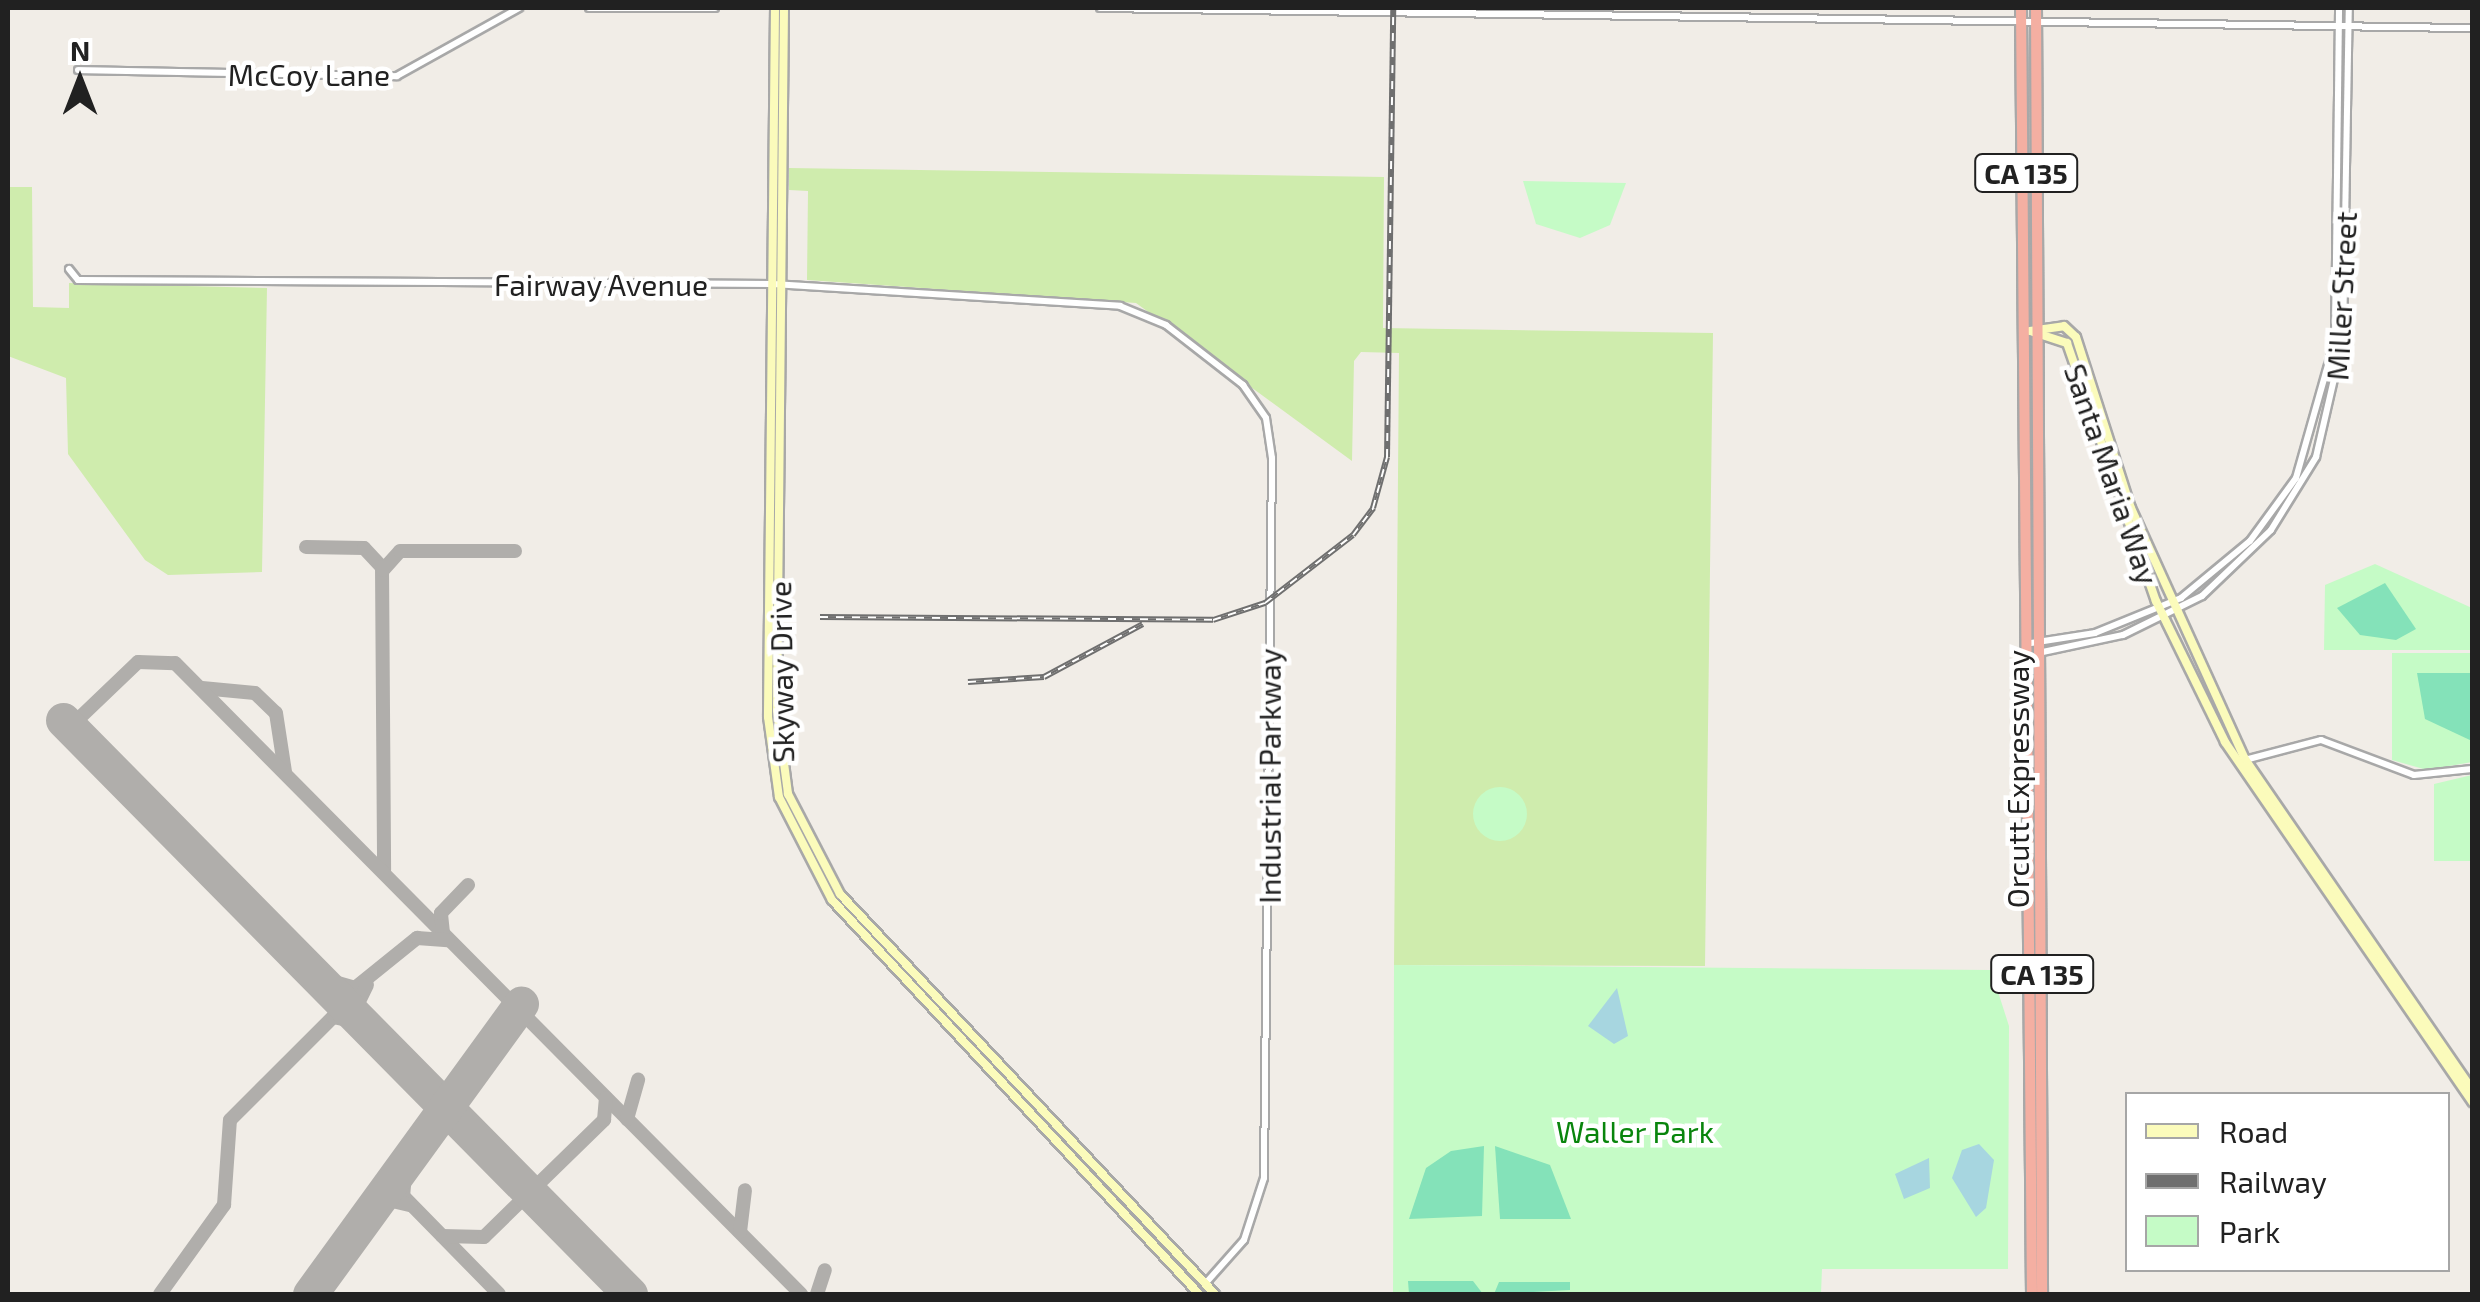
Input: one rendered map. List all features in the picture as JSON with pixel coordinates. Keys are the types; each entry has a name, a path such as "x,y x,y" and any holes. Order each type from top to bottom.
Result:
{"highway":[{"name":"CA 135","path":"2021,11 2030,331"},
{"name":"CA 135","path":"2036,11 2043,330"},
{"name":"Orcutt Expressway","path":"2032,1294 2043,330"},
{"name":"Orcutt Expressway","path":"2030,331 2037,648 2042,1294"}],"main road":[{"name":"Skyway Drive","path":"776,8 778,731 798,824 840,894 1215,1294"},
{"name":"Skyway Drive","path":"784,8 768,717 787,820 832,900 1200,1294"},
{"path":"2030,331 2043,330"},
{"name":"Santa Maria Way","path":"2043,330 2076,337 2170,604 2241,761 2472,1089"},
{"name":"Santa Maria Way","path":"2043,330 2067,343 2161,614 2241,761 2472,1102"}],"street":[{"name":"McCoy Lane","path":"78,70 397,76 519,8"},
{"path":"589,8 714,8"},
{"path":"1100,8 2036,11 2339,26 2472,28"},
{"name":"Miller Street","path":"2161,614 2250,540 2316,430 2335,340 2339,8"},
{"name":"Miller Street","path":"2037,648 2174,613 2256,549 2326,433 2343,340 2348,8"},
{"name":"Fairway Avenue","path":"68,269 78,280 777,285 1139,310"},
{"name":"Industrial Parkway","path":"1139,310 1244,385 1262,408 1271,445 1264,1178 1244,1240 1205,1284"},
{"path":"2241,761 2321,740 2414,775 2472,768"}],"green space":[{"path":"789,168 1384,177 1383,328 1713,333 1705,966 1394,965 1399,353 1361,352 1354,361 1352,461 1136,303 807,280 808,191 789,190"},
{"path":"1523,181 1626,183 1610,225 1580,238 1536,224"},
{"path":"8,187 32,187 33,307 69,308 69,283 267,288 262,572 168,575 145,560 68,454 66,378 8,356"},
{"path":"2375,564 2472,608 2472,650 2324,650 2325,585"},
{"path":"2385,583 2416,629 2396,640 2360,635 2337,608"},
{"path":"2392,653 2472,653 2472,762 2427,770 2392,760"},
{"path":"2417,673 2472,673 2472,741 2425,719"},
{"path":"2472,775 2472,861 2434,861 2434,784"},
{"path":"1500,787 1519,795 1527,814 1519,833 1500,841 1481,833 1473,814 1481,795"},
{"name":"Waller Park","path":"1394,965 1991,970 2009,1026 2008,1269 1822,1269 1821,1294 1393,1294"},
{"path":"1484,1146 1482,1216 1409,1219 1426,1168 1451,1151"},
{"path":"1495,1146 1550,1165 1571,1219 1500,1219"},
{"path":"1408,1281 1473,1281 1483,1294 1409,1294"},
{"path":"1499,1282 1570,1282 1570,1290 1494,1294"}],"water":[{"path":"1617,988 1628,1036 1614,1044 1588,1026"},
{"path":"1979,1144 1994,1160 1986,1208 1976,1217 1952,1178 1962,1150"},
{"path":"1929,1158 1930,1188 1904,1199 1895,1174"}],"taxiway":[{"path":"306,547 364,548 382,567 384,870"},
{"path":"383,570 400,551 515,551"},
{"path":"70,727 138,662 175,663 801,1294"},
{"path":"202,688 255,693 276,713 285,772"},
{"path":"443,933 441,913 468,885"},
{"path":"317,977 355,988 417,938 448,940"},
{"path":"367,985 356,1008 370,1031"},
{"path":"160,1294 224,1205 230,1120 333,1017 362,1023"},
{"path":"627,1119 638,1080"},
{"path":"442,1236 484,1237 604,1120 606,1098"},
{"path":"406,1163 403,1196 499,1294"},
{"path":"740,1232 745,1190"},
{"path":"367,1216 388,1200 410,1205"},
{"path":"817,1294 825,1270"}],"runway":[{"path":"63,720 630,1294"},
{"path":"310,1294 521,1004"}],"railway":[{"path":"820,617 1213,620 1265,603 1353,535 1373,508 1387,457 1393,8"},
{"path":"968,682 1044,677 1143,624"}]}
